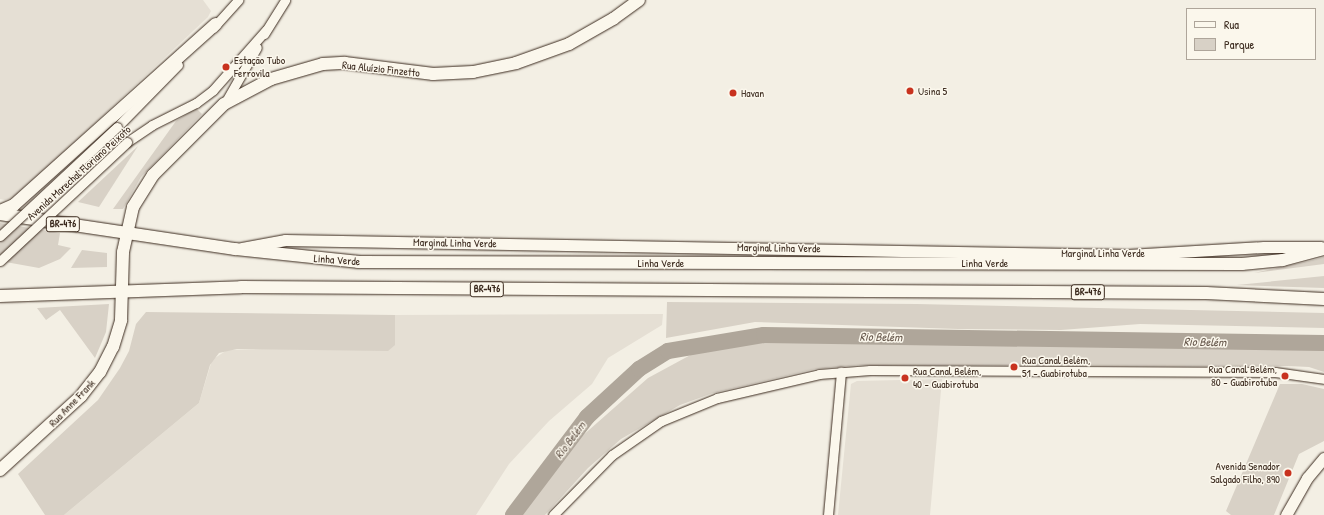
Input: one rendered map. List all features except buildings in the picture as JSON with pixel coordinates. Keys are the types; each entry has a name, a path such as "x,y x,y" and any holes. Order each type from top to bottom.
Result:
{"main road":[{"name":"Rua Aluízio Finzetto","path":"122,272 125,233 133,207 149,180 224,104 271,79 323,64 345,64 433,74 473,72 516,63 569,44 613,19 638,0"},
{"path":"0,213 14,205 216,24"},
{"name":"Linha Verde","path":"0,213 235,249 358,262 1210,264 1269,262 1324,248"},
{"name":"Marginal Linha Verde","path":"235,249 285,240 1128,255 1264,247 1324,248"},
{"name":"Rua Anne Frank","path":"0,470 81,396 100,372 118,332 122,272"},
{"name":"BR-476","path":"0,296 122,290 241,287 1206,293 1324,298"},
{"path":"1286,515 1307,478 1324,458"}],"street":[{"name":"Avenida Marechal Floriano Peixoto","path":"0,236 117,127 238,0"},
{"name":"Avenida Marechal Floriano Peixoto","path":"224,104 266,30 285,0"},
{"name":"Avenida Marechal Floriano Peixoto","path":"0,261 128,142 152,125 196,103 212,90 266,30"},
{"path":"828,515 841,372"},
{"path":"553,515 612,456 644,431 679,412 753,388 841,372 1275,372 1324,379"}],"shaded area":[{"path":"0,0 203,0 211,11 208,17 17,196 5,200 0,199"},
{"path":"663,314 662,325 608,358 592,384 549,421 509,464 476,515 64,515 199,403 212,360 227,350 395,345 395,315"},
{"path":"942,379 930,515 838,515 851,384 857,381"}],"green space":[{"path":"196,108 202,114 141,177 123,209 113,209 176,121"},
{"path":"138,146 99,207 78,202"},
{"path":"0,223 60,233 58,245 71,248 60,259 39,268 0,261"},
{"path":"82,250 107,253 107,267 71,268"},
{"path":"1324,257 1324,264 1254,273 1309,261"},
{"path":"1324,276 1324,288 1237,285"},
{"path":"667,302 917,304 1324,313 1324,328 1140,324 1061,330 958,329 755,322 666,338"},
{"path":"109,304 106,332 95,358 60,310 46,320 37,308"},
{"path":"146,312 395,315 395,345 388,351 237,349 219,353 210,365 199,403 64,515 45,515 18,474 98,400 120,368 129,351 136,324"},
{"path":"764,339 1324,348 1324,372 1309,367 1288,366 859,365 815,369 713,393 680,405 621,439 588,468 545,515 519,515 564,452 648,378 696,352"},
{"path":"1280,384 1302,384 1324,389 1324,441 1299,454 1274,515 1231,515 1226,511"}],"waterway":[{"name":"Rio Belém","path":"513,515 587,417 639,369 668,351 764,335 1324,343"}],"place":[{"name":"Estação Tubo Ferrovila","path":"226,67"},
{"name":"Usina 5","path":"910,91"},
{"name":"Havan","path":"733,93"},
{"name":"Rua Canal Belém, 51 - Guabirotuba","path":"1014,367"},
{"name":"Rua Canal Belém, 80 - Guabirotuba","path":"1285,376"},
{"name":"Rua Canal Belém, 40 - Guabirotuba","path":"905,378"},
{"name":"Avenida Senador Salgado Filho, 890","path":"1288,473"}]}
